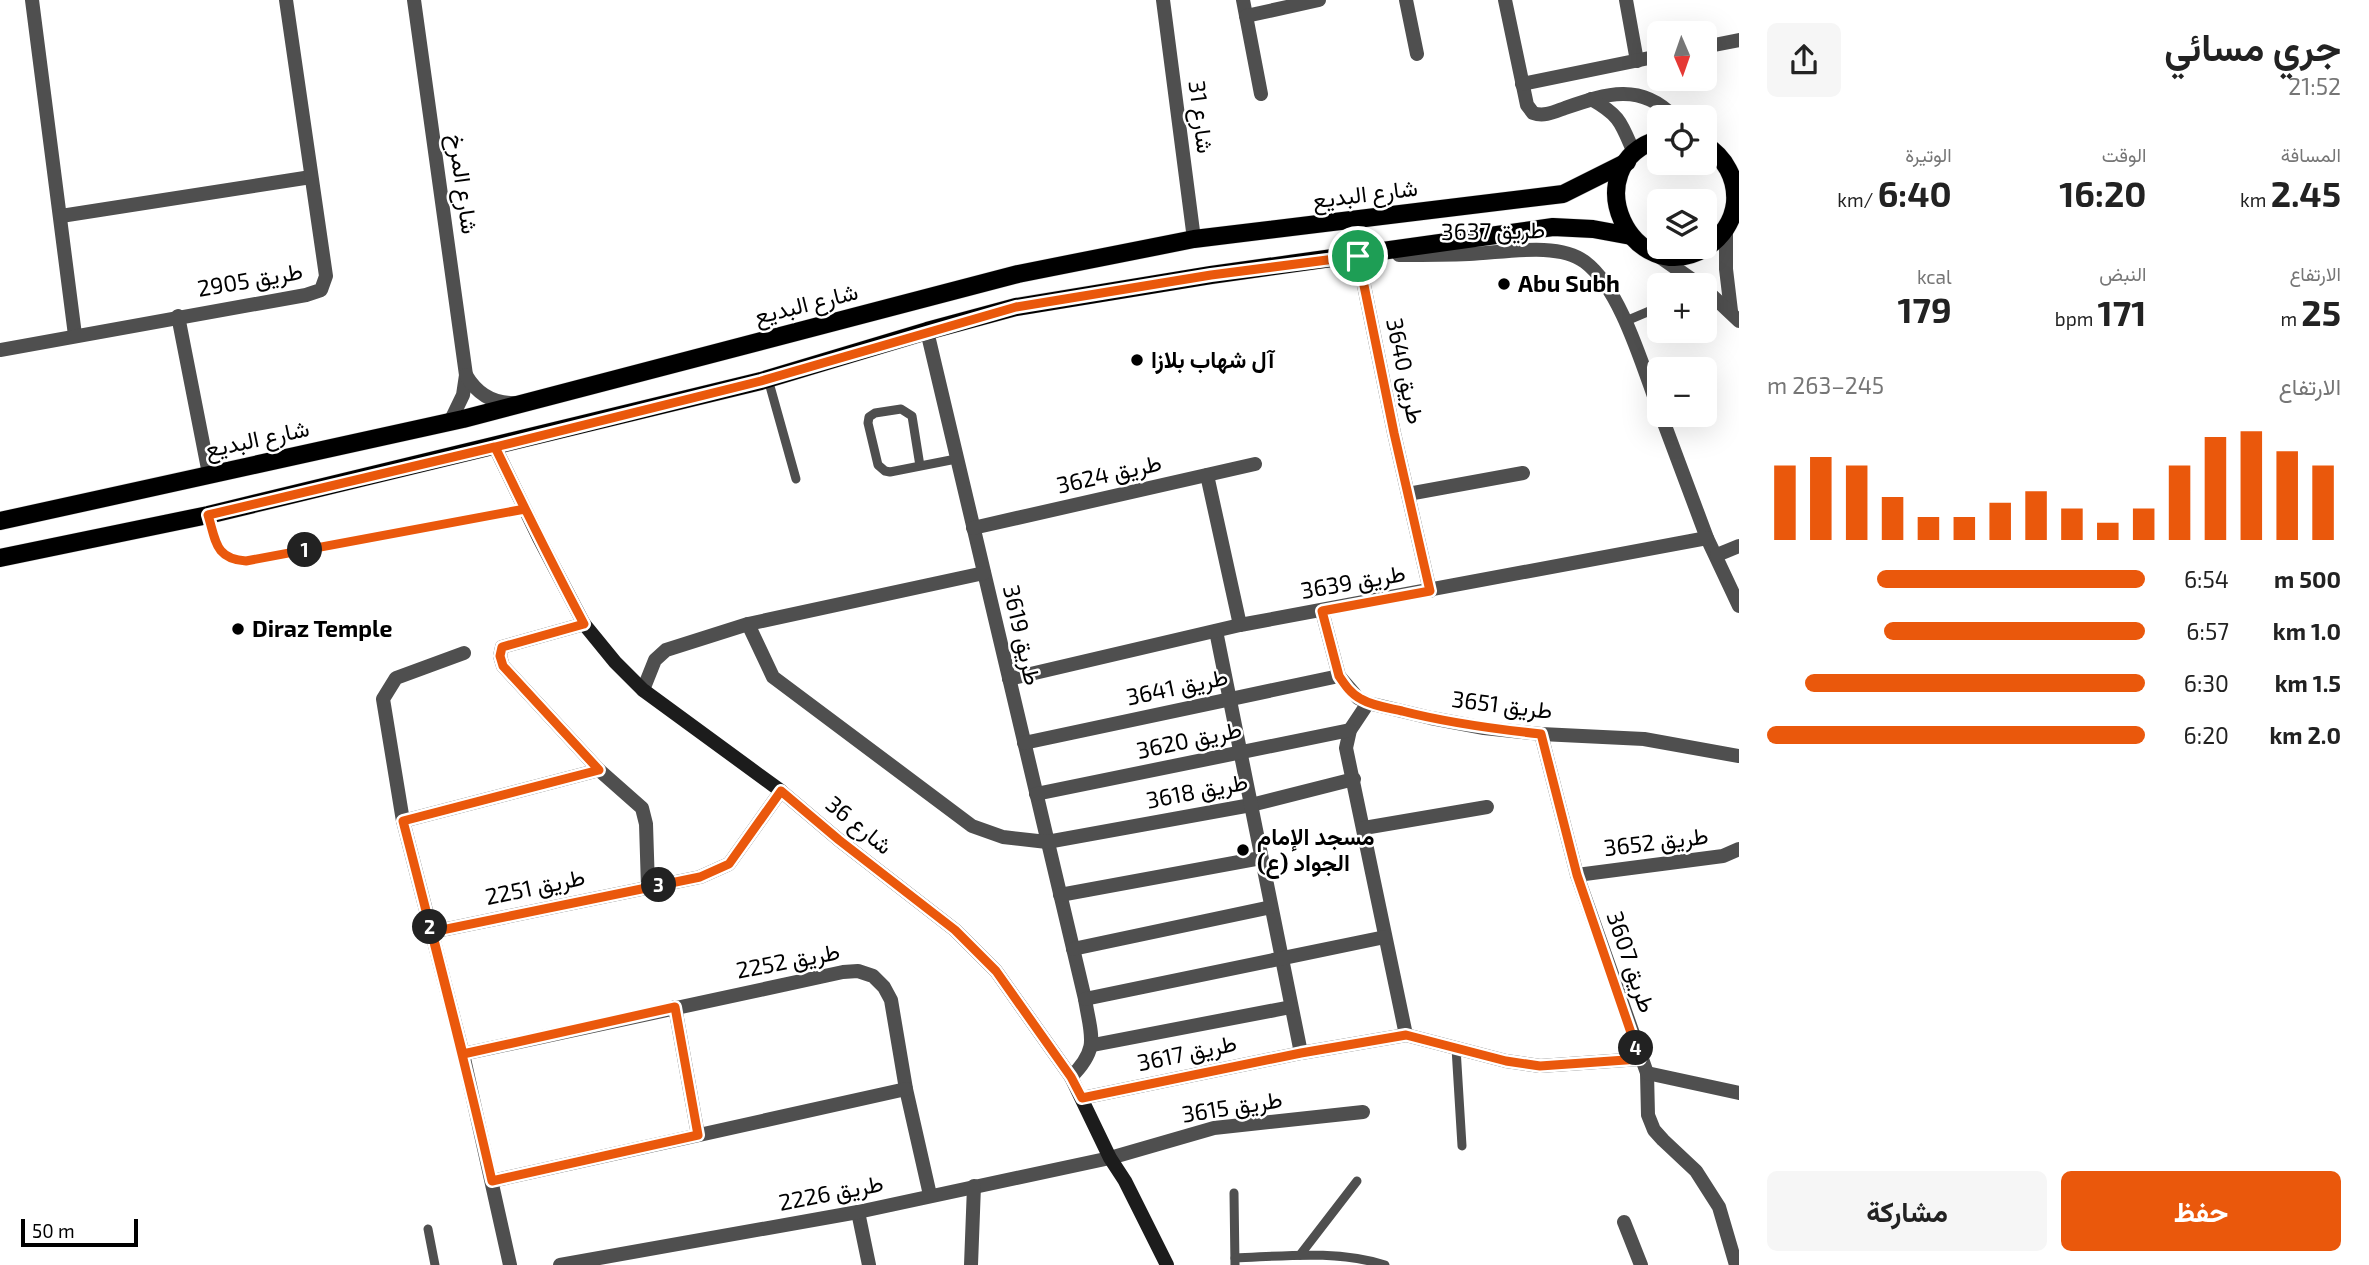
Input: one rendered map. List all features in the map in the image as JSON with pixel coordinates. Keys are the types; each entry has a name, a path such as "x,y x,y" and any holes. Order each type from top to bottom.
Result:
{"main road":[{"name":"شارع البديع","path":"0,522 450,422 1018,274 1194,239 1563,194 1631,157 1647,144"},
{"path":"1717,150 1739,154"},
{"path":"1717,156 1730,172 1734,182 1735,204 1733,218 1717,236"},
{"path":"1631,157 1617,182 1615,194 1619,216 1631,236 1647,249"},
{"path":"0,558 208,515 495,447 768,379 1016,307 1211,275 1553,227 1593,229 1631,236"}],"street":[{"path":"32,0 75,335"},
{"name":"طريق 2905","path":"0,350 306,295 321,290 326,276 286,0"},
{"name":"شارع المرخ","path":"414,0 466,375 463,395 450,422"},
{"name":"شارع 31","path":"1163,0 1194,239"},
{"path":"1243,0 1261,94"},
{"path":"1246,16 1319,0"},
{"path":"1406,0 1417,54"},
{"path":"1505,0 1527,105 1538,115 1620,93 1637,94 1660,105"},
{"path":"1626,0 1637,61"},
{"path":"1717,44 1739,40"},
{"path":"1522,84 1647,59"},
{"path":"1591,99 1612,111 1622,125 1631,157"},
{"path":"61,216 311,177"},
{"path":"1733,218 1726,269 1735,316"},
{"name":"طريق 3637","path":"1358,256 1543,250 1568,253 1584,261 1601,276 1626,321 1647,378"},
{"name":"طريق 3640","path":"1358,256 1430,591"},
{"path":"1662,259 1682,273"},
{"path":"1717,300 1735,316"},
{"path":"178,316 209,474"},
{"name":"طريق 3619","path":"927,331 1085,999 1093,1045"},
{"path":"466,375 477,390 494,400 522,402"},
{"path":"1665,427 1707,538 1739,606"},
{"name":"شارع 36","path":"495,447 584,624 615,662 643,690 781,791 955,930 996,971 1071,1077 1110,1158 1125,1181 1167,1265"},
{"name":"طريق 3624","path":"973,528 1255,464"},
{"path":"1408,494 1523,473"},
{"path":"1207,475 1240,625"},
{"name":"طريق 3639","path":"1009,679 1240,625 1707,538"},
{"path":"1717,555 1739,546"},
{"path":"643,690 654,660 666,650 748,624 984,573"},
{"name":"طريق 3651","path":"1322,611 1339,676 1358,698 1368,703 1444,721 1541,734 1644,739 1739,756"},
{"path":"584,624 502,647 500,656 503,666 599,770 642,808 646,824 648,887"},
{"name":"طريق 3618","path":"748,624 773,677 972,826 1003,837 1047,842 1251,805 1354,779"},
{"path":"1216,631 1301,1053"},
{"path":"464,653 396,678 383,699 403,821 463,1054 510,1265"},
{"name":"طريق 3641","path":"1024,743 1339,676"},
{"path":"1368,703 1350,730 1346,748 1406,1035 1506,1061 1540,1066 1644,1066 1739,1093"},
{"name":"طريق 3620","path":"1036,794 1350,730"},
{"name":"طريق 3607","path":"1541,734 1577,875 1644,1066 1648,1115 1654,1130 1696,1171 1719,1207 1736,1265"},
{"path":"403,821 599,770"},
{"name":"طريق 2251","path":"432,932 700,877 729,864 781,791"},
{"path":"1364,828 1488,807"},
{"name":"طريق 3652","path":"1577,875 1723,856 1739,849"},
{"path":"1060,895 1261,858"},
{"path":"1073,949 1271,907"},
{"path":"1085,999 1385,937"},
{"name":"طريق 2252","path":"463,1054 843,972 866,973 879,981 891,1000 906,1089 930,1195"},
{"path":"675,1007 698,1135"},
{"name":"طريق 3617","path":"1093,1045 1291,1007"},
{"name":"طريق 3617","path":"1082,1098 1301,1053 1406,1035"},
{"path":"1071,1077 1085,1063 1093,1045"},
{"path":"492,1181 906,1089"},
{"name":"طريق 3615","path":"1110,1158 1214,1128 1363,1112"},
{"name":"طريق 2226","path":"568,1264 859,1212 1110,1158"},
{"path":"971,1265 974,1186"},
{"path":"859,1212 869,1265"},
{"path":"1624,1222 1641,1265"}],"lane":[{"path":"1626,321 1647,312"},
{"path":"768,379 796,479"},
{"path":"920,466 912,416 901,409 869,416 868,423 878,465 890,472 956,459"},
{"path":"208,515 219,551 230,560 246,561 525,509"},
{"path":"1456,1048 1462,1146"},
{"path":"1300,1255 1357,1181"},
{"path":"1234,1193 1235,1262 1300,1255 1348,1256 1385,1265"},
{"path":"428,1229 435,1265"}],"place":[{"name":"Abu Subh","path":"1504,284"},
{"name":"آل شهاب بلازا","path":"1137,360"},
{"name":"Diraz Temple","path":"238,629"},
{"name":"مسجد الإمام الجواد (ع)","path":"1243,850"}],"route":[{"path":"1358,256 1211,275 1016,307 761,381 495,447 525,509 246,561 230,560 219,551 208,515 495,447 584,624 502,647 500,656 503,666 599,770 403,821 432,932 463,1054 492,1181 698,1135 675,1007 463,1054 447,993 432,932 715,872 729,864 781,791 955,930 996,971 1071,1077 1082,1098 1301,1053 1406,1035 1506,1061 1540,1066 1640,1059 1577,875 1541,734 1484,728 1368,703 1358,698 1339,676 1322,611 1430,591 1358,256"}]}
